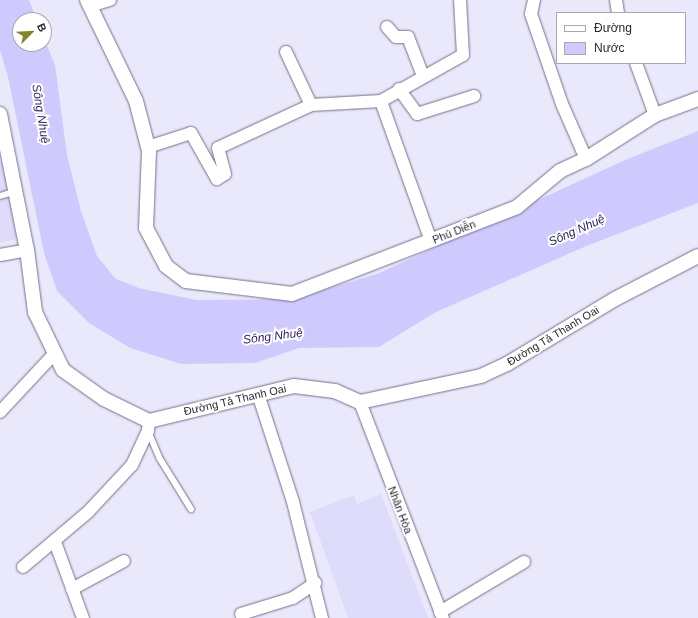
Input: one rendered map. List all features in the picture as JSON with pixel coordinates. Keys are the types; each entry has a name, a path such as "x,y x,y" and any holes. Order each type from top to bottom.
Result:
{"street":[{"path":"110,0 88,3 136,101 148,147 191,133 217,179 225,174 218,148 311,105 380,100 463,55 460,0"},
{"path":"534,0 531,14 562,104 586,159"},
{"path":"616,0 618,12"},
{"path":"388,27 396,37 408,37 423,76"},
{"path":"286,52 311,105"},
{"path":"636,64 655,115"},
{"path":"399,89 417,114 474,96"},
{"name":"Phú Diễn","path":"148,147 146,228 166,266 186,282 292,294 517,207 560,171 586,159 655,115 698,99"},
{"path":"380,100 431,241"},
{"path":"0,114 27,250 35,312 63,370 104,399 148,426 132,465 88,512 55,542 23,567"},
{"path":"0,255 27,250"},
{"name":"Đường Tả Thanh Oai","path":"148,426 258,394 294,386 335,391 360,402 481,376 507,364 615,300 698,256"},
{"path":"0,412 55,352"},
{"path":"258,394 293,502 315,583 322,618"},
{"name":"Nhân Hòa","path":"360,402 441,615"},
{"path":"55,542 83,618"},
{"path":"72,589 124,561"},
{"path":"441,615 524,562"},
{"path":"241,614 293,598 315,583"}],"lane":[{"path":"0,196 16,191"},
{"path":"148,426 160,459 191,509"}],"shaded area":[{"path":"5,161 16,239 0,243 0,163"},
{"path":"381,494 428,618 348,618 310,512 354,495 357,504"}],"water":[{"name":"Sông Nhuệ","path":"0,0 29,0 34,12 12,12 12,52 50,52 55,65 67,155 81,211 97,256 116,279 139,288 196,300 292,299 377,274 625,160 698,131 698,203 584,247 436,312 379,347 299,348 255,363 181,364 130,348 89,323 57,291 44,253 8,77 0,50"}]}
